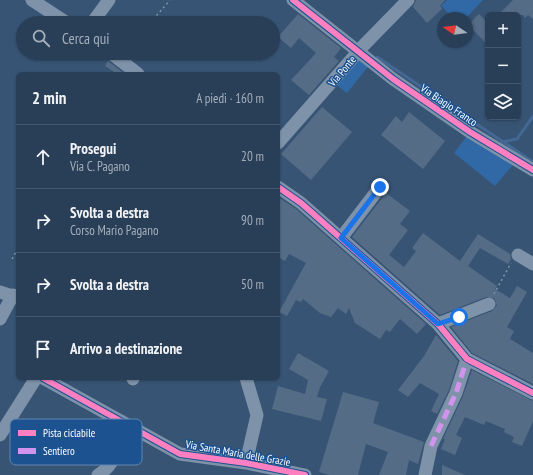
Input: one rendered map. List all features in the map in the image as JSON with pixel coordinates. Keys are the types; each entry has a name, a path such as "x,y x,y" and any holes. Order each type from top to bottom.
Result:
{"street":[{"path":"32,0 56,16"},
{"path":"97,16 109,0"},
{"name":"Via Biagio Franco","path":"293,0 393,79 470,132 533,170"},
{"name":"Via Ponte","path":"280,141 358,51 408,0"},
{"path":"120,60 135,72"},
{"path":"341,238 380,187"},
{"path":"280,188 301,203 438,324 467,359 533,393"},
{"path":"518,255 533,264"},
{"path":"0,292 16,297 0,319"},
{"path":"438,324 489,304"},
{"path":"425,475 431,446 456,393 467,359"},
{"path":"10,419 35,380"},
{"name":"Via Santa Maria delle Grazie","path":"47,380 117,419"},
{"path":"246,463 257,416 247,380"},
{"path":"0,435 10,419"},
{"name":"Via Santa Maria delle Grazie","path":"142,433 180,454 246,463 305,475"},
{"path":"98,475 110,465"}],"path":[{"path":"156,16 170,0"},
{"path":"12,259 16,252"},
{"path":"489,304 514,258 518,255"}],"shaded area":[{"path":"447,0 483,0 472,12 447,12 441,6"},
{"path":"358,51 371,63 347,93 333,82"},
{"path":"470,132 517,160 495,186 454,153"}],"building":[{"path":"416,0 445,0 440,6 442,9 437,12 427,23 413,7"},
{"path":"513,0 533,0 533,19 528,15 525,18 521,15 521,12 501,12"},
{"path":"298,14 341,48 334,57 339,61 309,95 291,80 316,53 299,38 291,48 280,39 280,35"},
{"path":"479,14 485,20 485,42 473,30 473,20"},
{"path":"108,61 122,72 114,72 105,66"},
{"path":"322,107 352,132 311,180 281,154"},
{"path":"409,112 445,141 423,169 381,135 396,116 402,122"},
{"path":"386,193 410,211 400,224 408,230 389,255 404,267 416,251 412,248 423,233 460,261 478,234 510,254 511,259 508,264 480,248 468,266 497,286 495,289 510,298 517,286 527,292 507,327 514,331 510,339 533,353 533,384 472,353 451,327 492,311 497,305 494,298 486,297 440,315 352,237"},
{"path":"280,198 296,209 426,324 417,334 400,319 390,332 386,330 380,339 355,323 349,308 346,314 338,308 331,317 320,313 303,299 301,302 296,300 287,316 280,312 280,310 306,263 289,254 285,261 280,258"},
{"path":"436,335 458,361 449,390 437,414 431,411 439,394 420,383 408,397 398,390 424,356"},
{"path":"298,353 329,371 320,387 317,397 327,399 321,421 272,409 278,386 305,394 308,380 289,369"},
{"path":"472,370 533,401 533,421 522,446 512,442 514,437 504,432 505,429 486,421 484,425 465,417 456,435 462,438 455,455 441,449 445,439 443,439 463,396"},
{"path":"343,392 379,402 373,423 424,442 418,464 409,460 406,475 379,475 388,452 366,444 358,475 330,475 319,472"},
{"path":"442,465 465,475 442,475"}],"waterway":[{"path":"377,57 533,162"},
{"path":"502,142 517,139 533,116"}],"marked path":[{"path":"431,446 456,393 467,359"}],"cycle path":[{"path":"293,0 393,79 470,132 533,170"},
{"path":"280,188 301,203 438,324 467,359 533,393"},
{"path":"47,380 117,419"},
{"path":"142,433 180,454 246,463 305,475"}],"route":[{"path":"380,187 341,238 438,324 459,317"}]}
